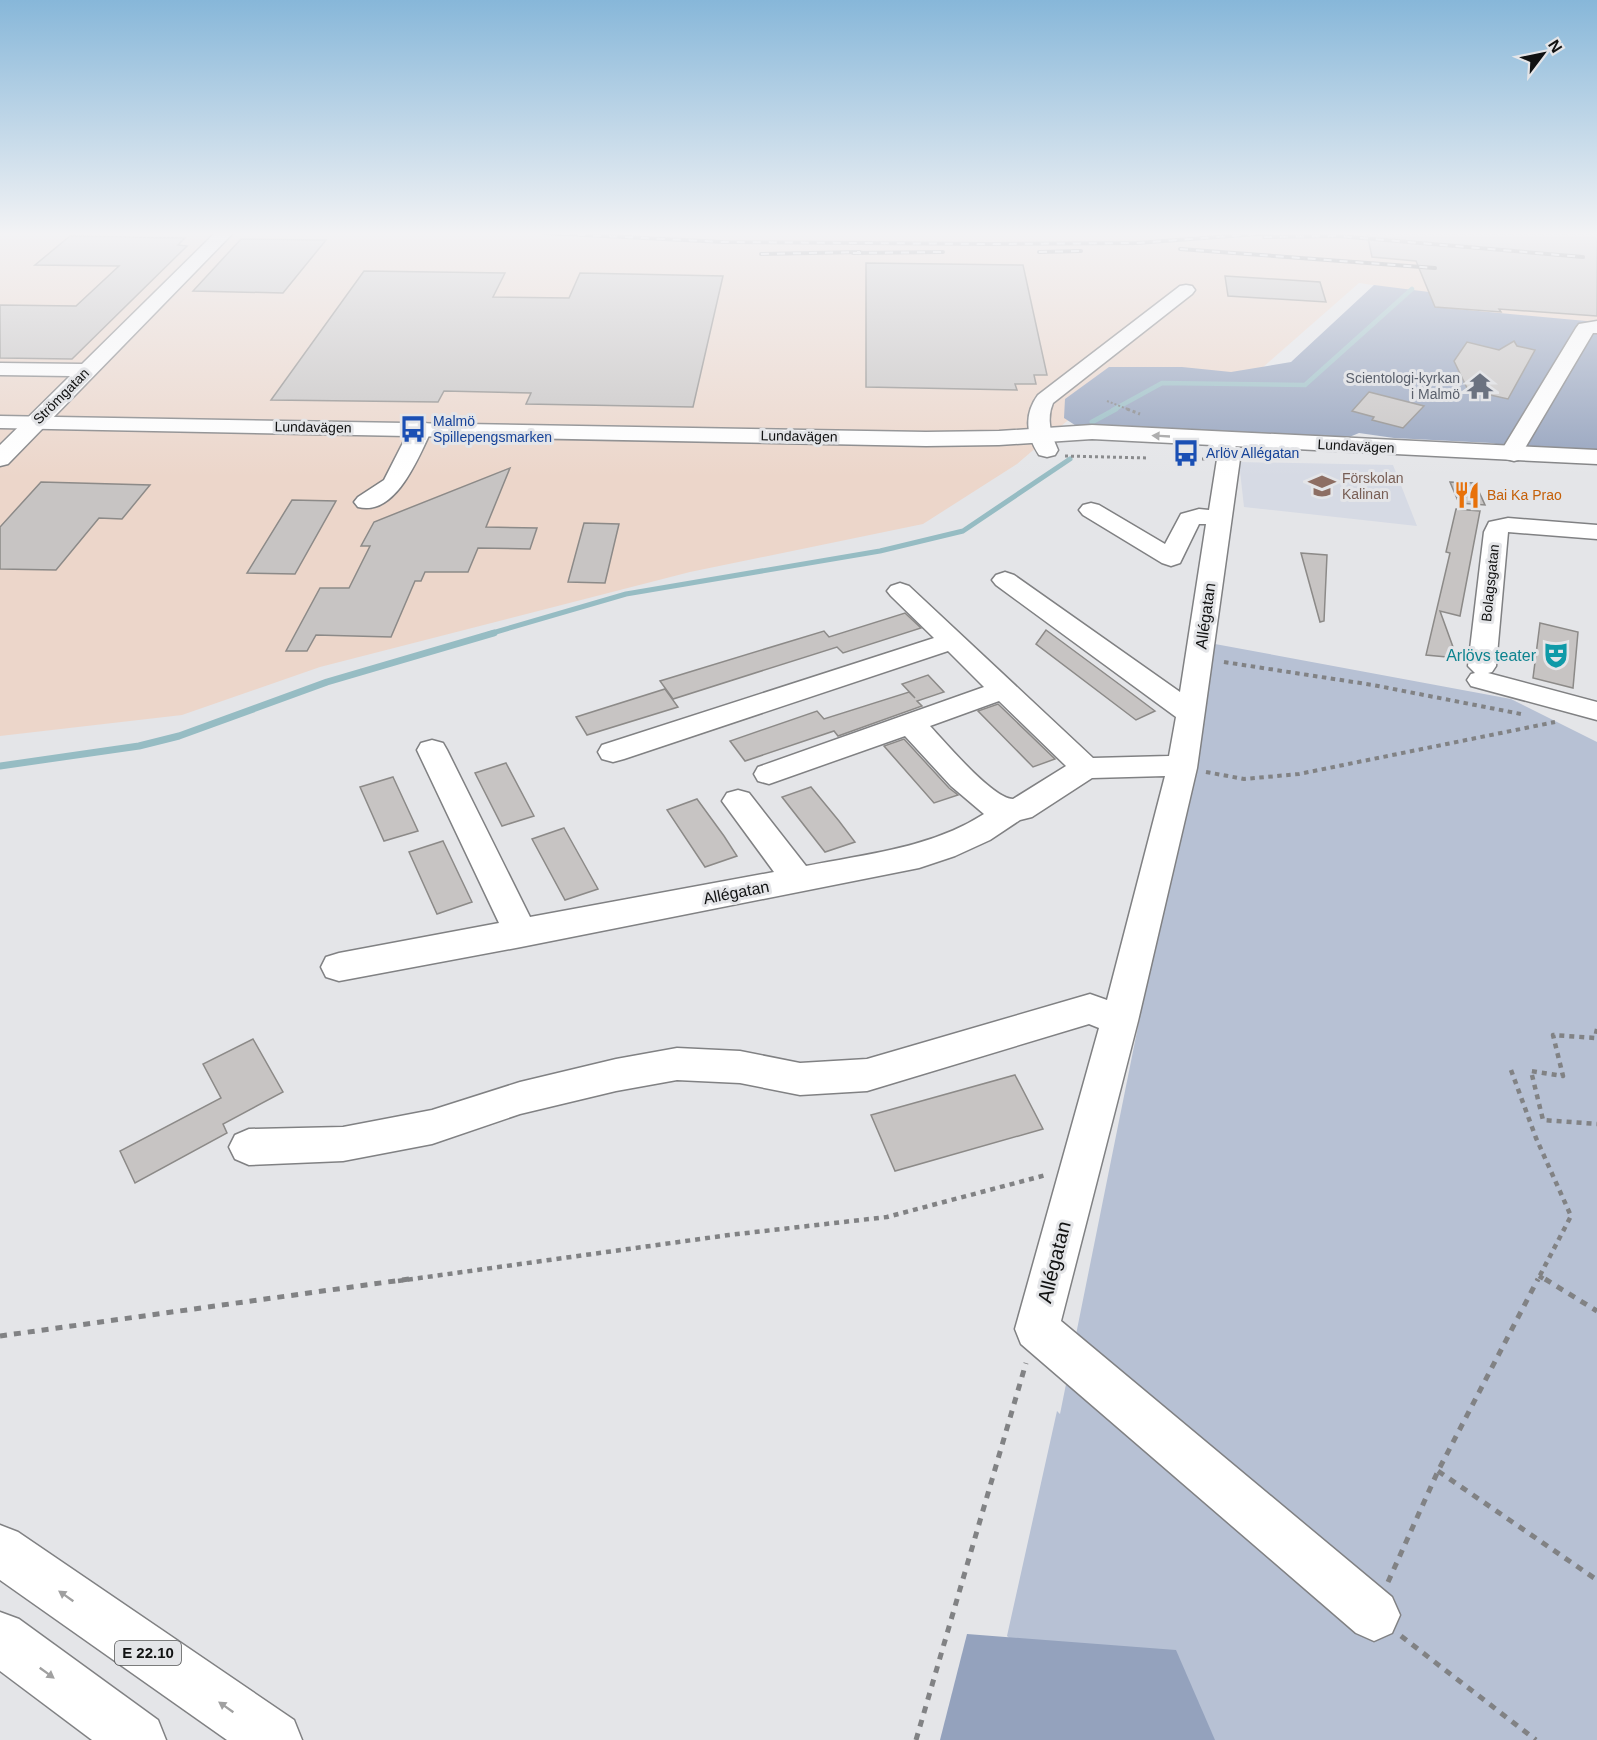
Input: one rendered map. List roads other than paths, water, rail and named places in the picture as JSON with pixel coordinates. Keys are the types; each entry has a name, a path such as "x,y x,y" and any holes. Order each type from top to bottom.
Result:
{"main road":[{"name":"Strömgatan","path":"0,459 143,314"},
{"path":"1044,443 1038,414 1045,399 1155,314"},
{"path":"1514,454 1514,448 1586,328 1597,327"},
{"path":"0,369 87,370"},
{"name":"Lundavägen","path":"0,422 31,427"},
{"name":"Lundavägen","path":"0,430 31,427 1224,446 1597,457"},
{"path":"366,502 393,484 418,434"},
{"name":"Lundavägen","path":"1224,446 1597,466"},
{"name":"Allégatan","path":"1224,446 1219,518 1192,714 1182,767 1120,1021 1094,1120 1078,1167 1037,1329 1374,1615"},
{"path":"1091,510 1171,558 1189,519 1199,516 1219,518"},
{"name":"Bolagsgatan","path":"1597,532 1508,525 1498,527 1481,673 1597,711"},
{"path":"1005,580 1192,714"},
{"path":"900,591 1086,768 1182,767"},
{"path":"613,752 952,641"},
{"path":"769,774 1003,690"},
{"path":"910,723 976,790 995,806 1011,811"},
{"path":"432,750 521,934"},
{"name":"Allégatan","path":"339,967 919,856 981,832 1011,811 1021,808 1086,768"},
{"path":"738,801 799,880"},
{"path":"249,1147 343,1144 432,1127 520,1098 616,1075 677,1064 740,1067 800,1079 867,1075 1090,1009 1120,1021"},
{"name":"E 22.10","path":"0,1550 274,1740"},
{"path":"0,1638 138,1740"}],"waterway":[{"path":"1113,410 1162,383 1305,385 1384,314"},
{"path":"1092,422 1116,409"},
{"path":"489,634 626,594 880,551 963,531 1070,459"},
{"path":"0,766 139,746 179,736 327,682 494,633"}],"place":[{"name":"Scientologi-kyrkan i Malmö","path":"1480,386"},
{"name":"Malmö Spillepengsmarken","path":"413,429"},
{"name":"Arlöv Allégatan","path":"1186,453"},
{"name":"Förskolan Kalinan","path":"1322,486"},
{"name":"Bai Ka Prao","path":"1467,495"},
{"name":"Arlövs teater","path":"1556,655"}]}
